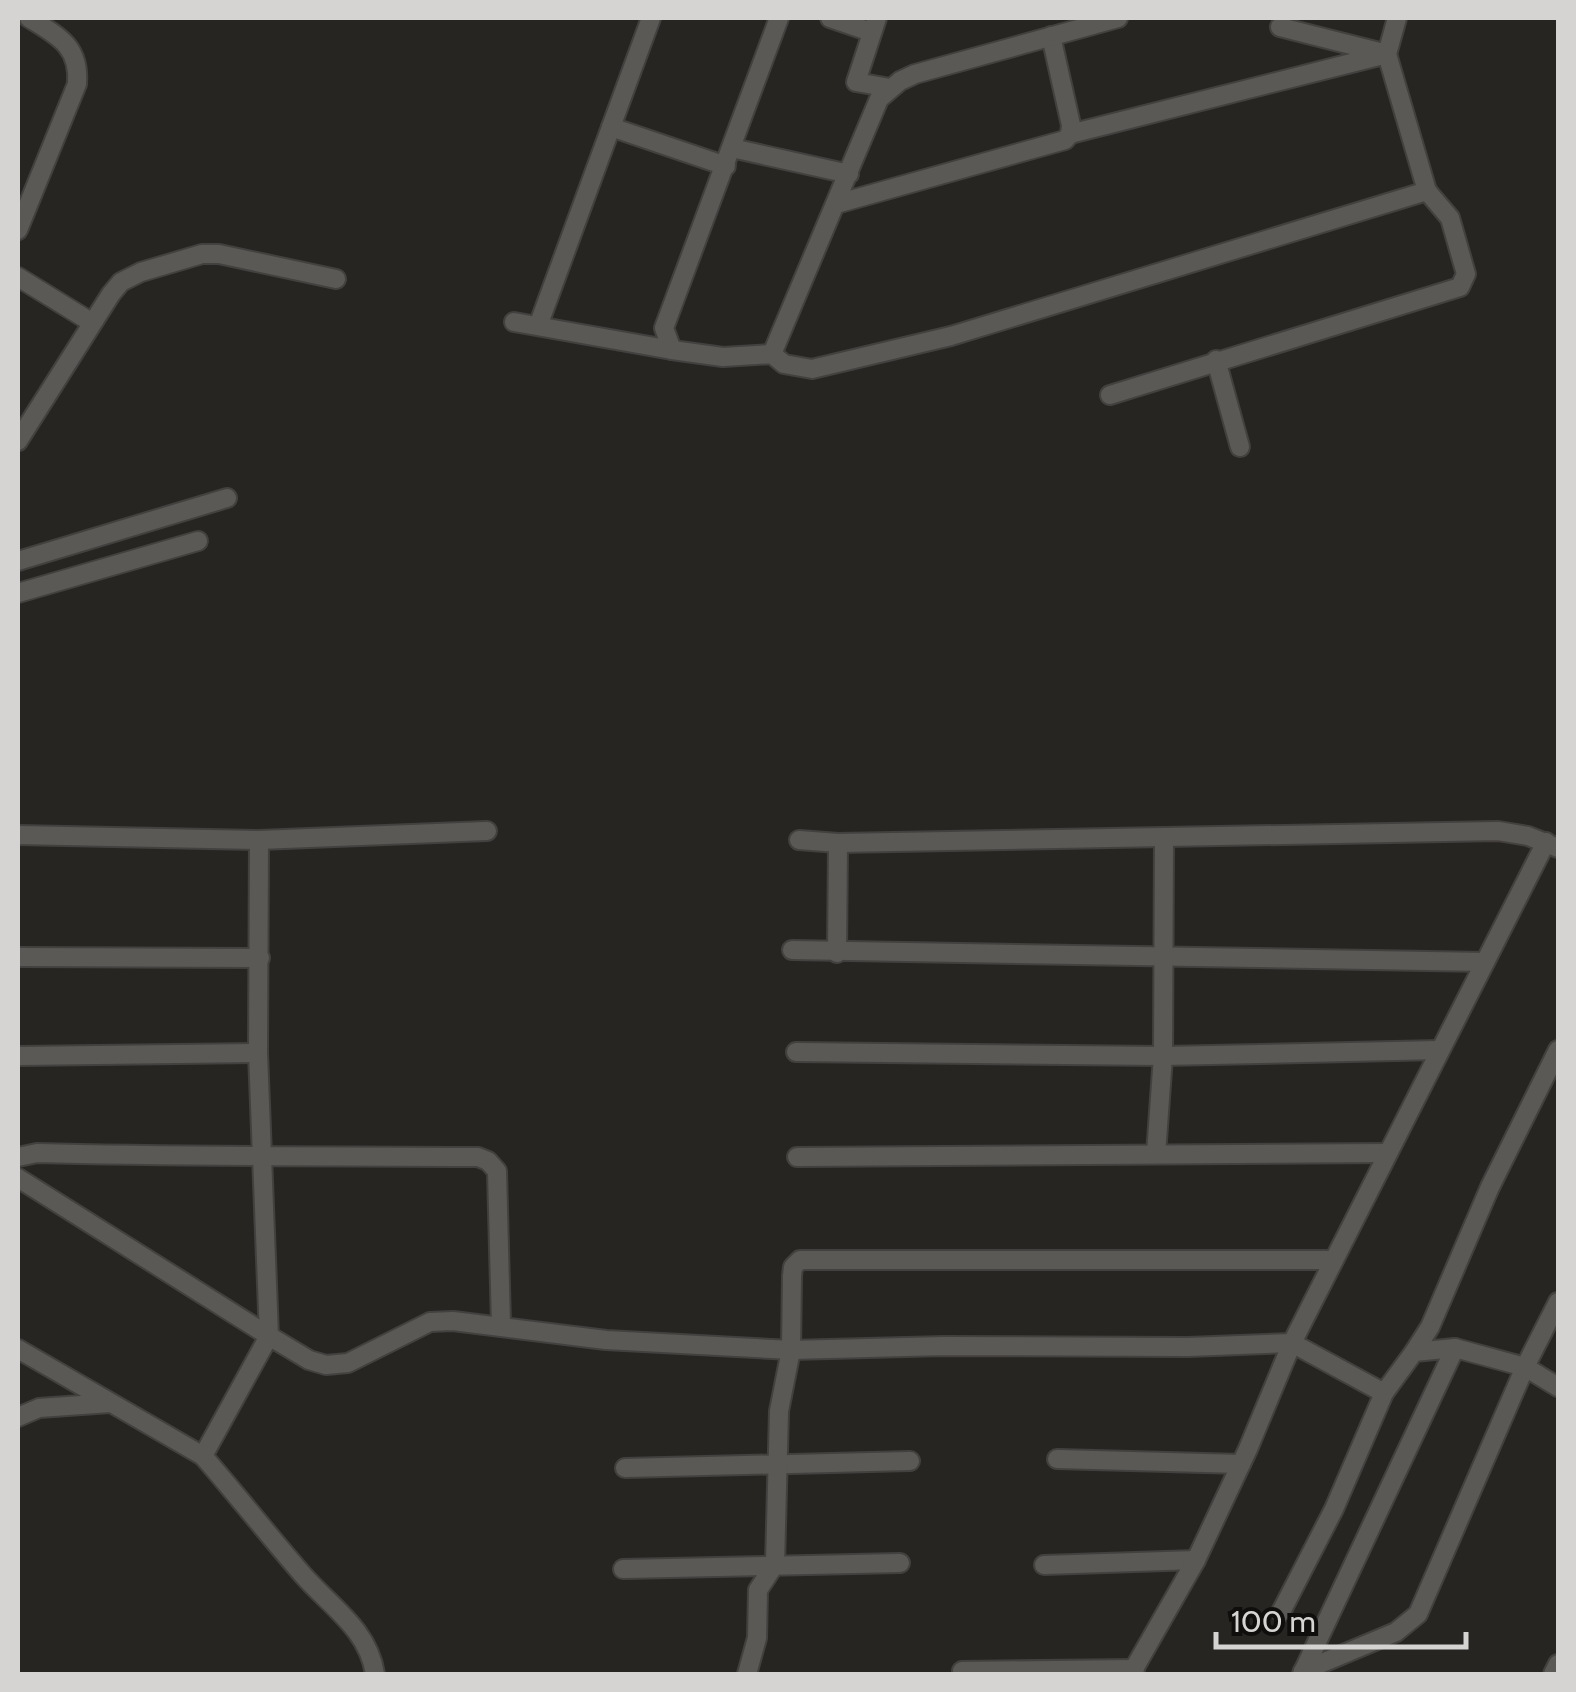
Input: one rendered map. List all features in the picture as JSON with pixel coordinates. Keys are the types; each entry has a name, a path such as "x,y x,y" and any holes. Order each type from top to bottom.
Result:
{"street":[{"path":"18,230 77,84 78,67 66,43 32,18"},
{"path":"541,318 651,18"},
{"path":"672,350 664,328 779,18"},
{"path":"830,18 874,25 856,82 890,88"},
{"path":"772,354 880,99 890,88 915,74 1118,18"},
{"path":"1110,395 1460,287 1466,274 1450,218 1427,191 1387,54 1397,18"},
{"path":"1276,21 1387,54"},
{"path":"1051,36 1070,134"},
{"path":"836,204 1058,144 1070,134 1387,54"},
{"path":"611,127 729,157 849,174"},
{"path":"514,322 723,357 772,354 784,364 812,368 951,336 1427,191"},
{"path":"18,441 91,322 122,282 140,272 202,254 218,254 336,279"},
{"path":"18,277 91,322"},
{"path":"1216,360 1240,447"},
{"path":"18,561 227,498"},
{"path":"18,593 198,541"},
{"path":"18,835 259,840 486,831"},
{"path":"798,840 838,844 1498,832 1552,845 1440,1050 1292,1344 1196,1560 1133,1672 962,1671"},
{"path":"1156,1154 1163,1056 1164,836"},
{"path":"203,1456 269,1336 258,1053 259,840"},
{"path":"838,844 838,952"},
{"path":"792,950 1485,962"},
{"path":"18,958 260,958"},
{"path":"796,1052 1163,1056 1440,1050"},
{"path":"1281,1612 1334,1509 1384,1393 1430,1327 1490,1186 1558,1050"},
{"path":"18,1056 258,1053"},
{"path":"18,1157 38,1153 210,1158 478,1157 488,1161 497,1172 501,1325"},
{"path":"797,1157 1388,1153"},
{"path":"18,1178 269,1336 309,1360 326,1365 348,1363 430,1322 501,1325 606,1340 791,1350 1292,1344 1384,1393"},
{"path":"747,1674 757,1638 758,1590 776,1564 779,1411 791,1350 793,1267 800,1260 1334,1260"},
{"path":"1302,1673 1396,1632 1418,1614 1525,1367 1558,1302"},
{"path":"1414,1352 1455,1348 1525,1367 1558,1387"},
{"path":"1302,1673 1455,1348"},
{"path":"18,1349 203,1456 301,1573 346,1616 362,1638 374,1674"},
{"path":"18,1416 39,1408 111,1403"},
{"path":"1057,1459 1241,1464"},
{"path":"625,1468 910,1461"},
{"path":"1044,1565 1196,1560"},
{"path":"623,1569 900,1563"},
{"path":"1553,1674 1558,1664"}]}
